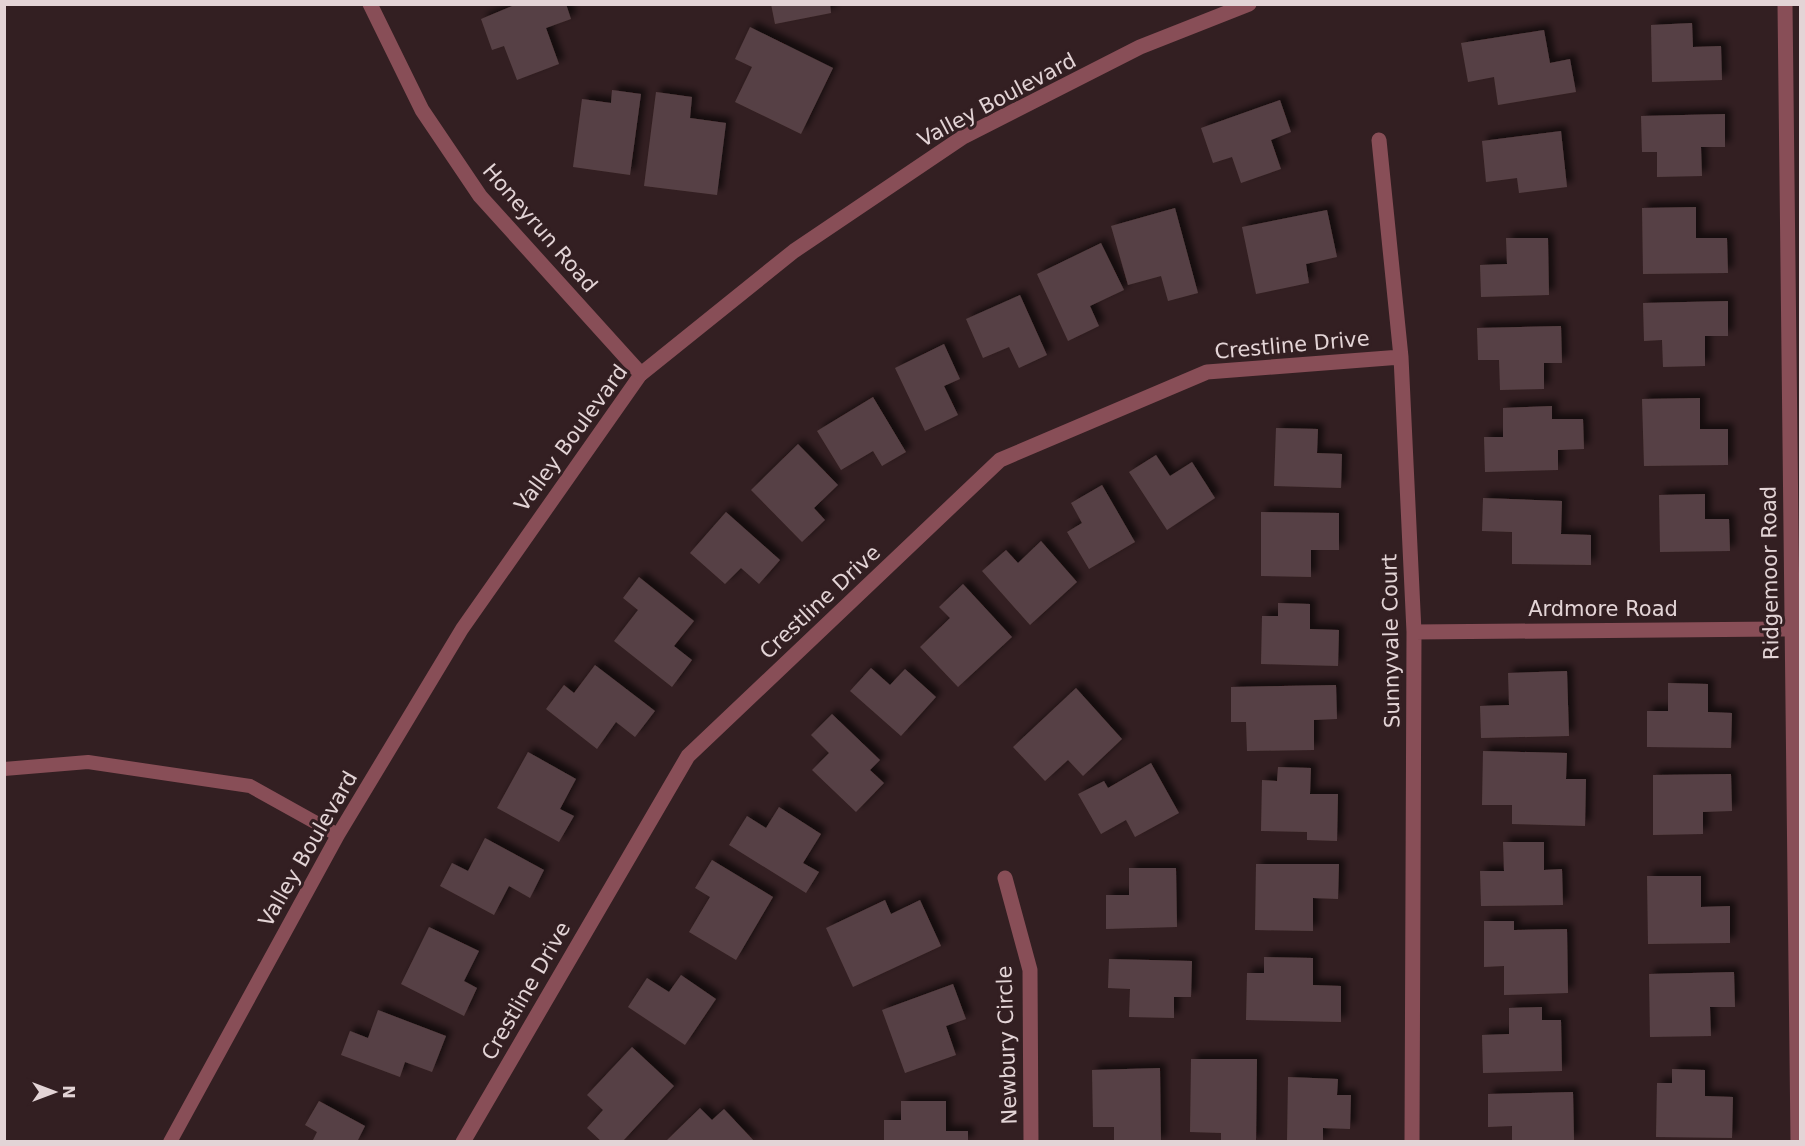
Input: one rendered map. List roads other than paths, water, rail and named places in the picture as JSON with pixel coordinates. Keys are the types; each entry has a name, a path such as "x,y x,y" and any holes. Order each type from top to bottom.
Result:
{"street":[{"name":"Honeyrun Road","path":"370,4 422,110 480,196 641,374"},
{"name":"Valley Boulevard","path":"641,374 794,250 963,137 1140,47 1250,4"},
{"name":"Ridgemoor Road","path":"1785,4 1794,180 1792,629 1798,1142"},
{"name":"Sunnyvale Court","path":"1379,140 1401,357 1414,632 1412,1142"},
{"name":"Crestline Drive","path":"463,1142 688,756 1000,460 1207,372 1401,357"},
{"name":"Ardmore Road","path":"1414,632 1792,629"},
{"name":"Newbury Circle","path":"1005,878 1030,970 1031,1142"}],"lane":[{"name":"Valley Boulevard","path":"170,1142 338,835 462,629 641,374"},
{"path":"4,769 88,762 250,786 338,835"}]}
